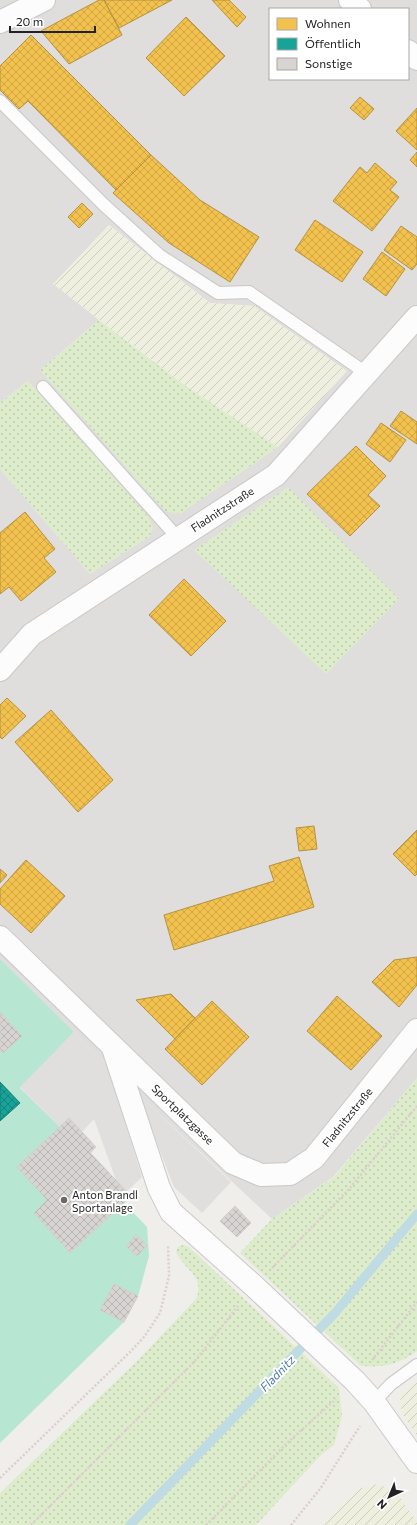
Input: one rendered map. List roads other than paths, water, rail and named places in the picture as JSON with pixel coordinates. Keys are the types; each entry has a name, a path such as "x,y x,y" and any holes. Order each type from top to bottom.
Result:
{"street":[{"path":"0,22 44,0"},
{"path":"350,0 359,8"},
{"path":"409,52 417,59"},
{"name":"Fladnitzstraße","path":"0,670 32,634 276,475 417,317"},
{"name":"Sportplatzgasse","path":"0,937 233,1163 261,1174"},
{"name":"Fladnitzstraße","path":"261,1174 290,1174 314,1158 417,1030"},
{"name":"Sportplatzgasse","path":"112,1045 159,1188 171,1212 254,1286 374,1402"},
{"path":"374,1402 417,1462"}],"lane":[{"path":"0,100 103,204 159,255 218,293 249,292 366,373"},
{"path":"43,387 178,538"},
{"path":"374,1402 391,1384 417,1365"}],"waterway":[{"name":"Fladnitz","path":"130,1525 335,1313 417,1214"}],"place":[{"name":"Anton Brandl Sportanlage","path":"64,1200"}]}
